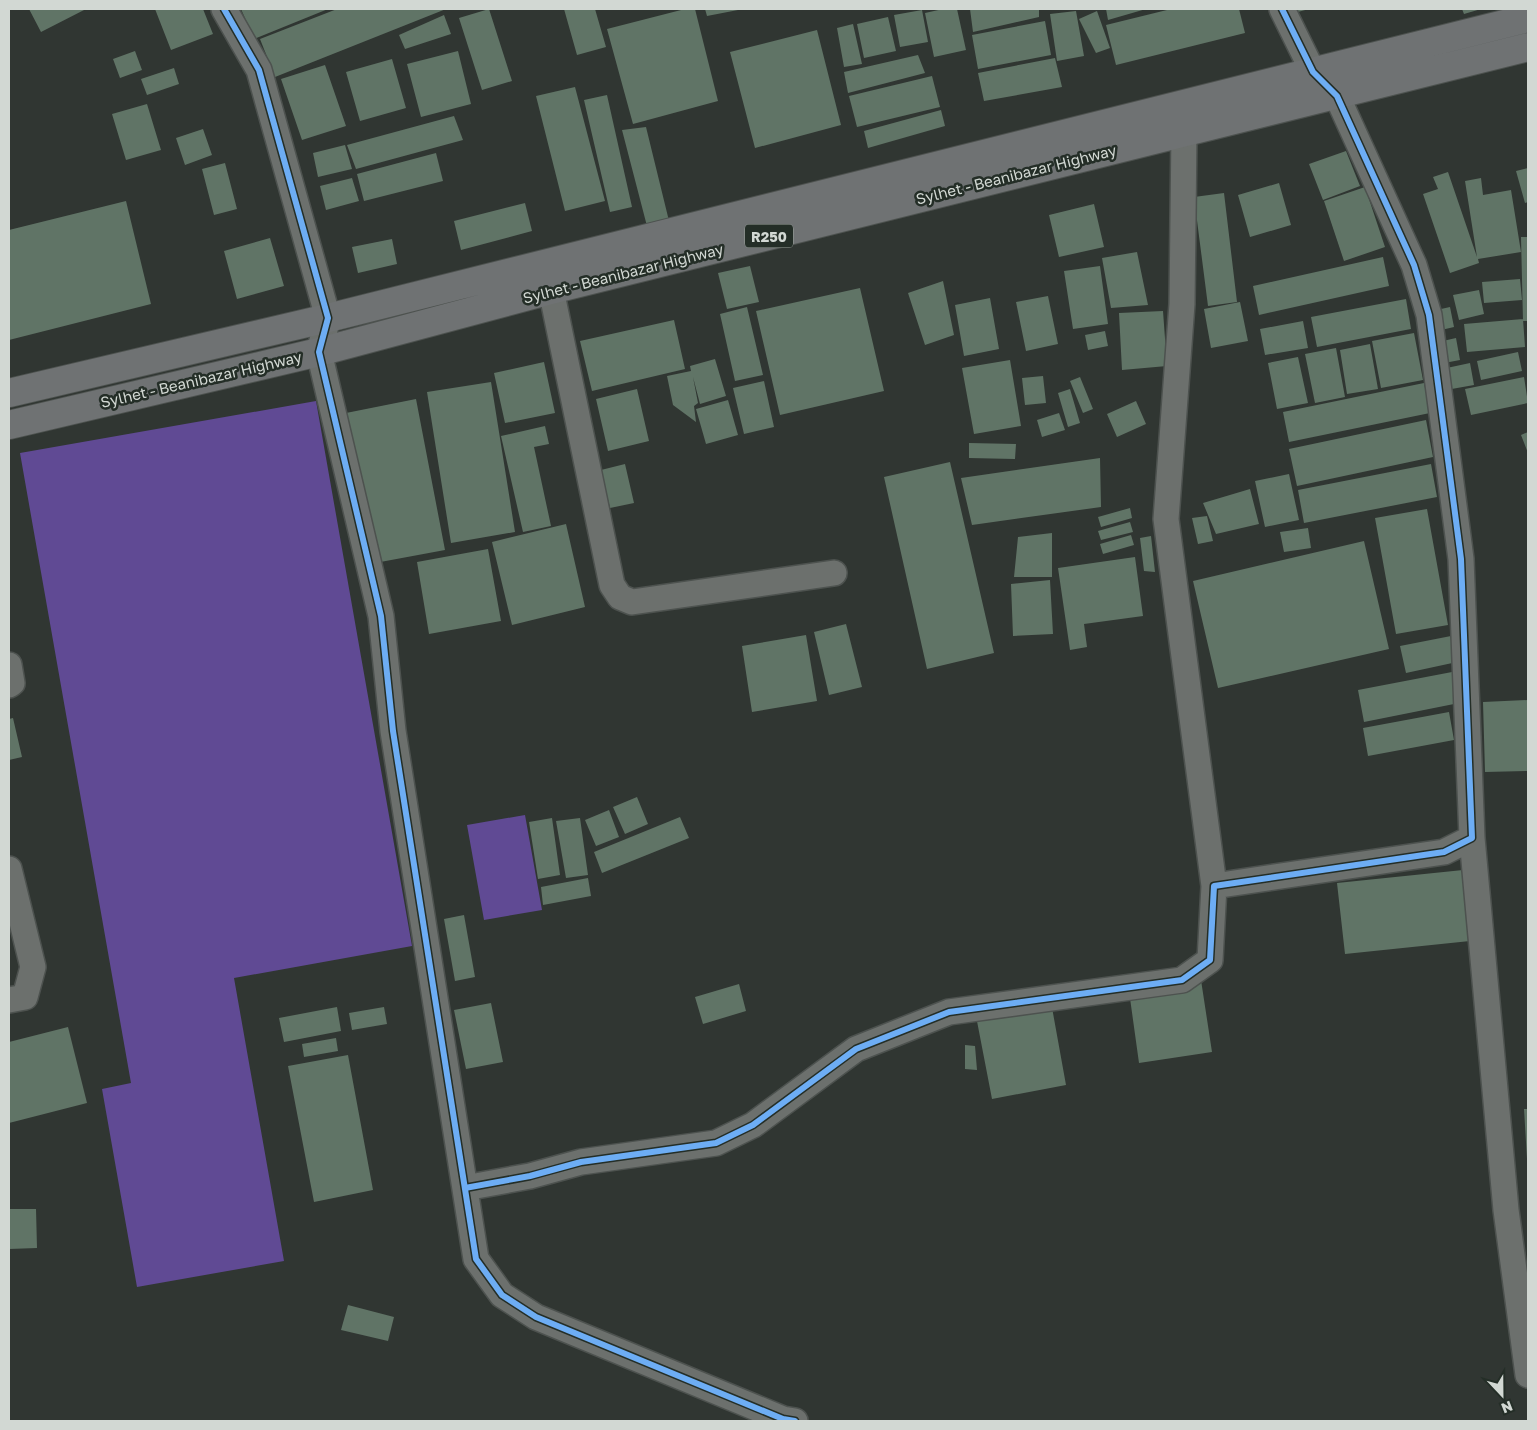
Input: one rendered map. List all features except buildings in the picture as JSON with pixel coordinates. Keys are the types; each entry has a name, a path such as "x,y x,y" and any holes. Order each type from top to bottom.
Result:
{"main road":[{"name":"Sylhet - Beanibazar Highway","path":"9,393 328,318 1528,18"},
{"name":"Sylhet - Beanibazar Highway","path":"9,425 319,352 551,290 1184,132 1338,96 1528,47"}],"street":[{"path":"224,9 259,70 328,318 319,352 381,616 393,731 476,1259 502,1295 536,1317 783,1419 795,1421"},
{"path":"1282,9 1314,72 1338,96 1414,266 1429,315 1461,559 1472,838 1517,1210 1528,1375"},
{"path":"465,1188 530,1176 581,1162 716,1143 753,1125 856,1049 949,1012 1182,980 1210,960 1214,886 1166,519 1182,304 1184,132"},
{"path":"546,264 612,585 620,597 632,602 834,573"},
{"path":"9,666 12,683 9,685"},
{"path":"1214,886 1444,852 1472,838"},
{"path":"9,869 33,967 25,997 9,1000"}],"shaded area":[{"path":"316,401 412,946 234,978 284,1261 137,1287 102,1089 131,1083 20,453"},
{"path":"525,815 542,910 484,920 467,825"}],"cycle path":[{"path":"224,9 259,70 328,318 319,352 381,616 393,731 476,1259 502,1295 536,1317 783,1419 795,1421"},
{"path":"465,1188 530,1176 581,1162 716,1143 753,1125 856,1049 949,1012 1182,980 1210,960 1214,886 1444,852 1472,838 1461,559 1429,315 1414,265 1337,96 1313,72 1282,9"}]}
